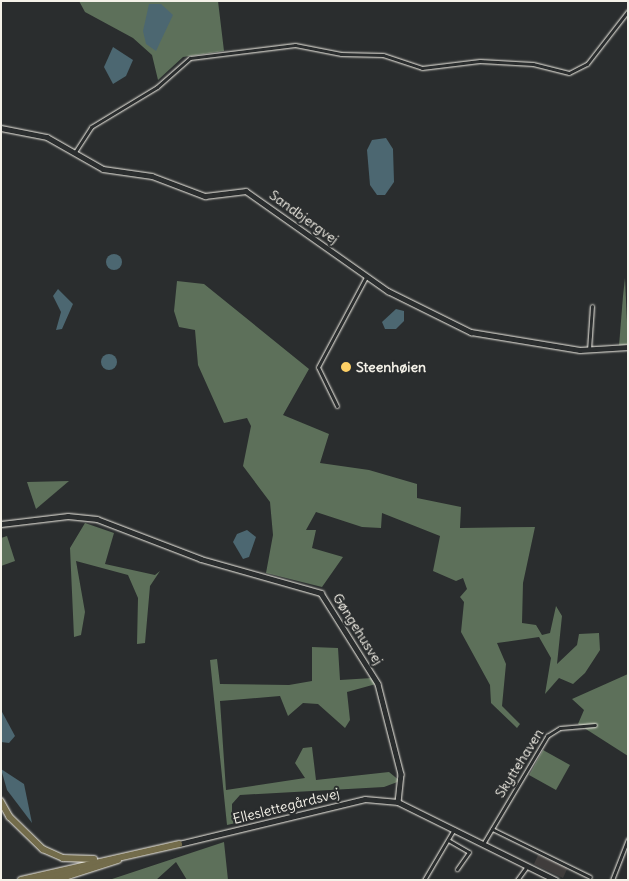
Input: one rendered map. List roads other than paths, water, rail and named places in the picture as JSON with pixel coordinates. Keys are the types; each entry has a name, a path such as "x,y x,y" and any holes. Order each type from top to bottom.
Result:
{"highway":[{"path":"1,801 21,829 52,854 80,860 136,853"},
{"path":"21,880 179,844"},
{"path":"38,880 179,844"},
{"path":"56,880 118,860"}],"street":[{"path":"75,152 91,127 157,87 190,58 295,45 335,54 383,55 422,68 480,61 532,64 569,73 587,64 628,11"},
{"name":"Sandbjergvej","path":"1,128 34,132 75,152 103,169 152,176 205,196 246,192 366,277 471,332 588,351 628,347"},
{"path":"336,406 318,368 366,277"},
{"path":"588,351 592,306"},
{"name":"Gøngehusvej","path":"1,524 68,516 97,519 201,560 321,593 378,684 401,774 398,802"},
{"name":"Skyttehaven","path":"483,844 547,736 560,728 595,725"},
{"name":"Elleslettegårdsvej","path":"179,844 365,799 398,802"},
{"path":"398,802 556,880"},
{"path":"426,879 454,829"},
{"path":"492,829 590,877"},
{"path":"612,880 628,838"},
{"path":"448,840 469,852 457,869"},
{"path":"517,880 527,866"}],"water":[{"path":"149,4 161,4 173,15 156,51 146,44 143,31"},
{"path":"113,47 133,60 126,76 113,84 104,67"},
{"path":"386,138 393,149 394,182 385,195 377,195 370,185 367,150 372,140"},
{"path":"111,254 117,254 122,259 120,268 111,270 106,265 106,259"},
{"path":"58,289 73,304 62,329 56,330 61,312 53,296"},
{"path":"396,309 404,311 404,321 396,329 385,329 382,322"},
{"path":"106,354 112,354 117,359 115,368 106,370 101,365 101,359"},
{"path":"247,530 256,537 249,557 243,559 233,542 237,534"},
{"path":"1,710 15,736 9,743 1,742"},
{"path":"1,769 24,784 32,823 7,790"}],"place":[{"name":"Steenhøien","path":"346,367"}]}
